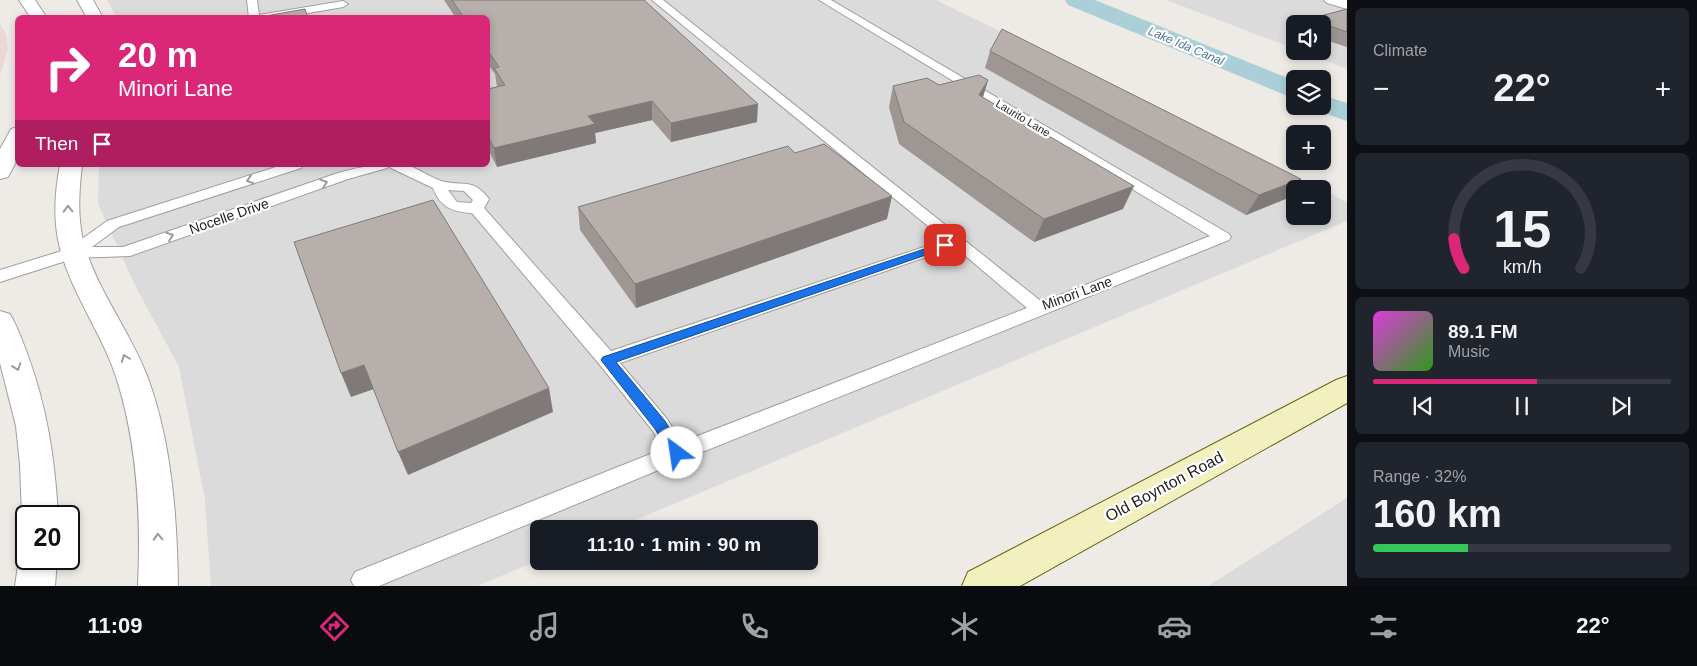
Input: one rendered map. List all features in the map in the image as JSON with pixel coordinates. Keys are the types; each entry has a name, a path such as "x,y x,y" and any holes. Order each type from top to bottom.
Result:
{"street":[{"path":"27,0 37,15"},
{"path":"85,0 92,15"},
{"path":"1332,0 1347,4"},
{"path":"0,172 15,140"},
{"path":"71,167 67,211 74,254 118,340 134,382 149,433 156,494 158,586"},
{"path":"0,321 18,370 31,414 38,469 40,505"},
{"name":"Old Boynton Road","path":"982,586 1347,388"},
{"path":"36,586 37,570"}],"lane":[{"path":"252,0 255,15"},
{"name":"Minori Lane","path":"657,0 1040,310 1223,237"},
{"name":"Laurito Lane","path":"824,0 1223,237"},
{"path":"272,15 343,2 349,14"},
{"name":"Nocelle Drive","path":"74,254 113,224 290,167"},
{"name":"Nocelle Drive","path":"0,276 74,254 124,252 343,176 375,167"},
{"path":"400,167 439,185 468,187 481,199 476,208"},
{"path":"439,185 444,200 456,208 476,208 607,360 660,425 677,453"},
{"path":"607,360 957,241"},
{"path":"364,580 677,453 1040,310"}],"shaded area":[{"path":"107,0 936,0 1302,180 1286,180 1286,225 1331,225 1331,194 1347,202 1347,221 635,520 530,520 530,564 477,586 211,586 205,500 179,367 135,285 98,204 99,167 490,167 490,15 115,15"},
{"path":"1166,0 1347,0 1347,69 1324,60 1331,60 1331,15 1286,15 1286,46"},
{"path":"0,24 6,34 8,49 0,75"},
{"path":"1347,498 1347,586 1208,586"}],"building":[{"path":"452,0 644,0 758,104 671,123 652,101 588,116 595,124 494,148 490,140 490,89 505,85 494,68 499,67 490,54 490,15 462,15"},
{"path":"305,9 307,15 271,15"},
{"path":"1347,9 1347,32 1331,27 1331,15 1324,15"},
{"path":"1002,29 1301,179 1286,180 1286,185 1259,195 990,51"},
{"path":"979,75 988,80 979,95 1134,186 1044,219 904,122 893,86 927,78 939,85"},
{"path":"824,144 892,196 635,284 578,207 788,146 795,153"},
{"path":"433,200 549,388 398,452 364,365 341,373 294,242"}],"waterway":[{"name":"Lake Ida Canal","path":"1076,0 1286,87"},
{"name":"Lake Ida Canal","path":"1331,107 1347,113"}],"route":[{"path":"677,453 660,425 607,360 945,245"}]}
